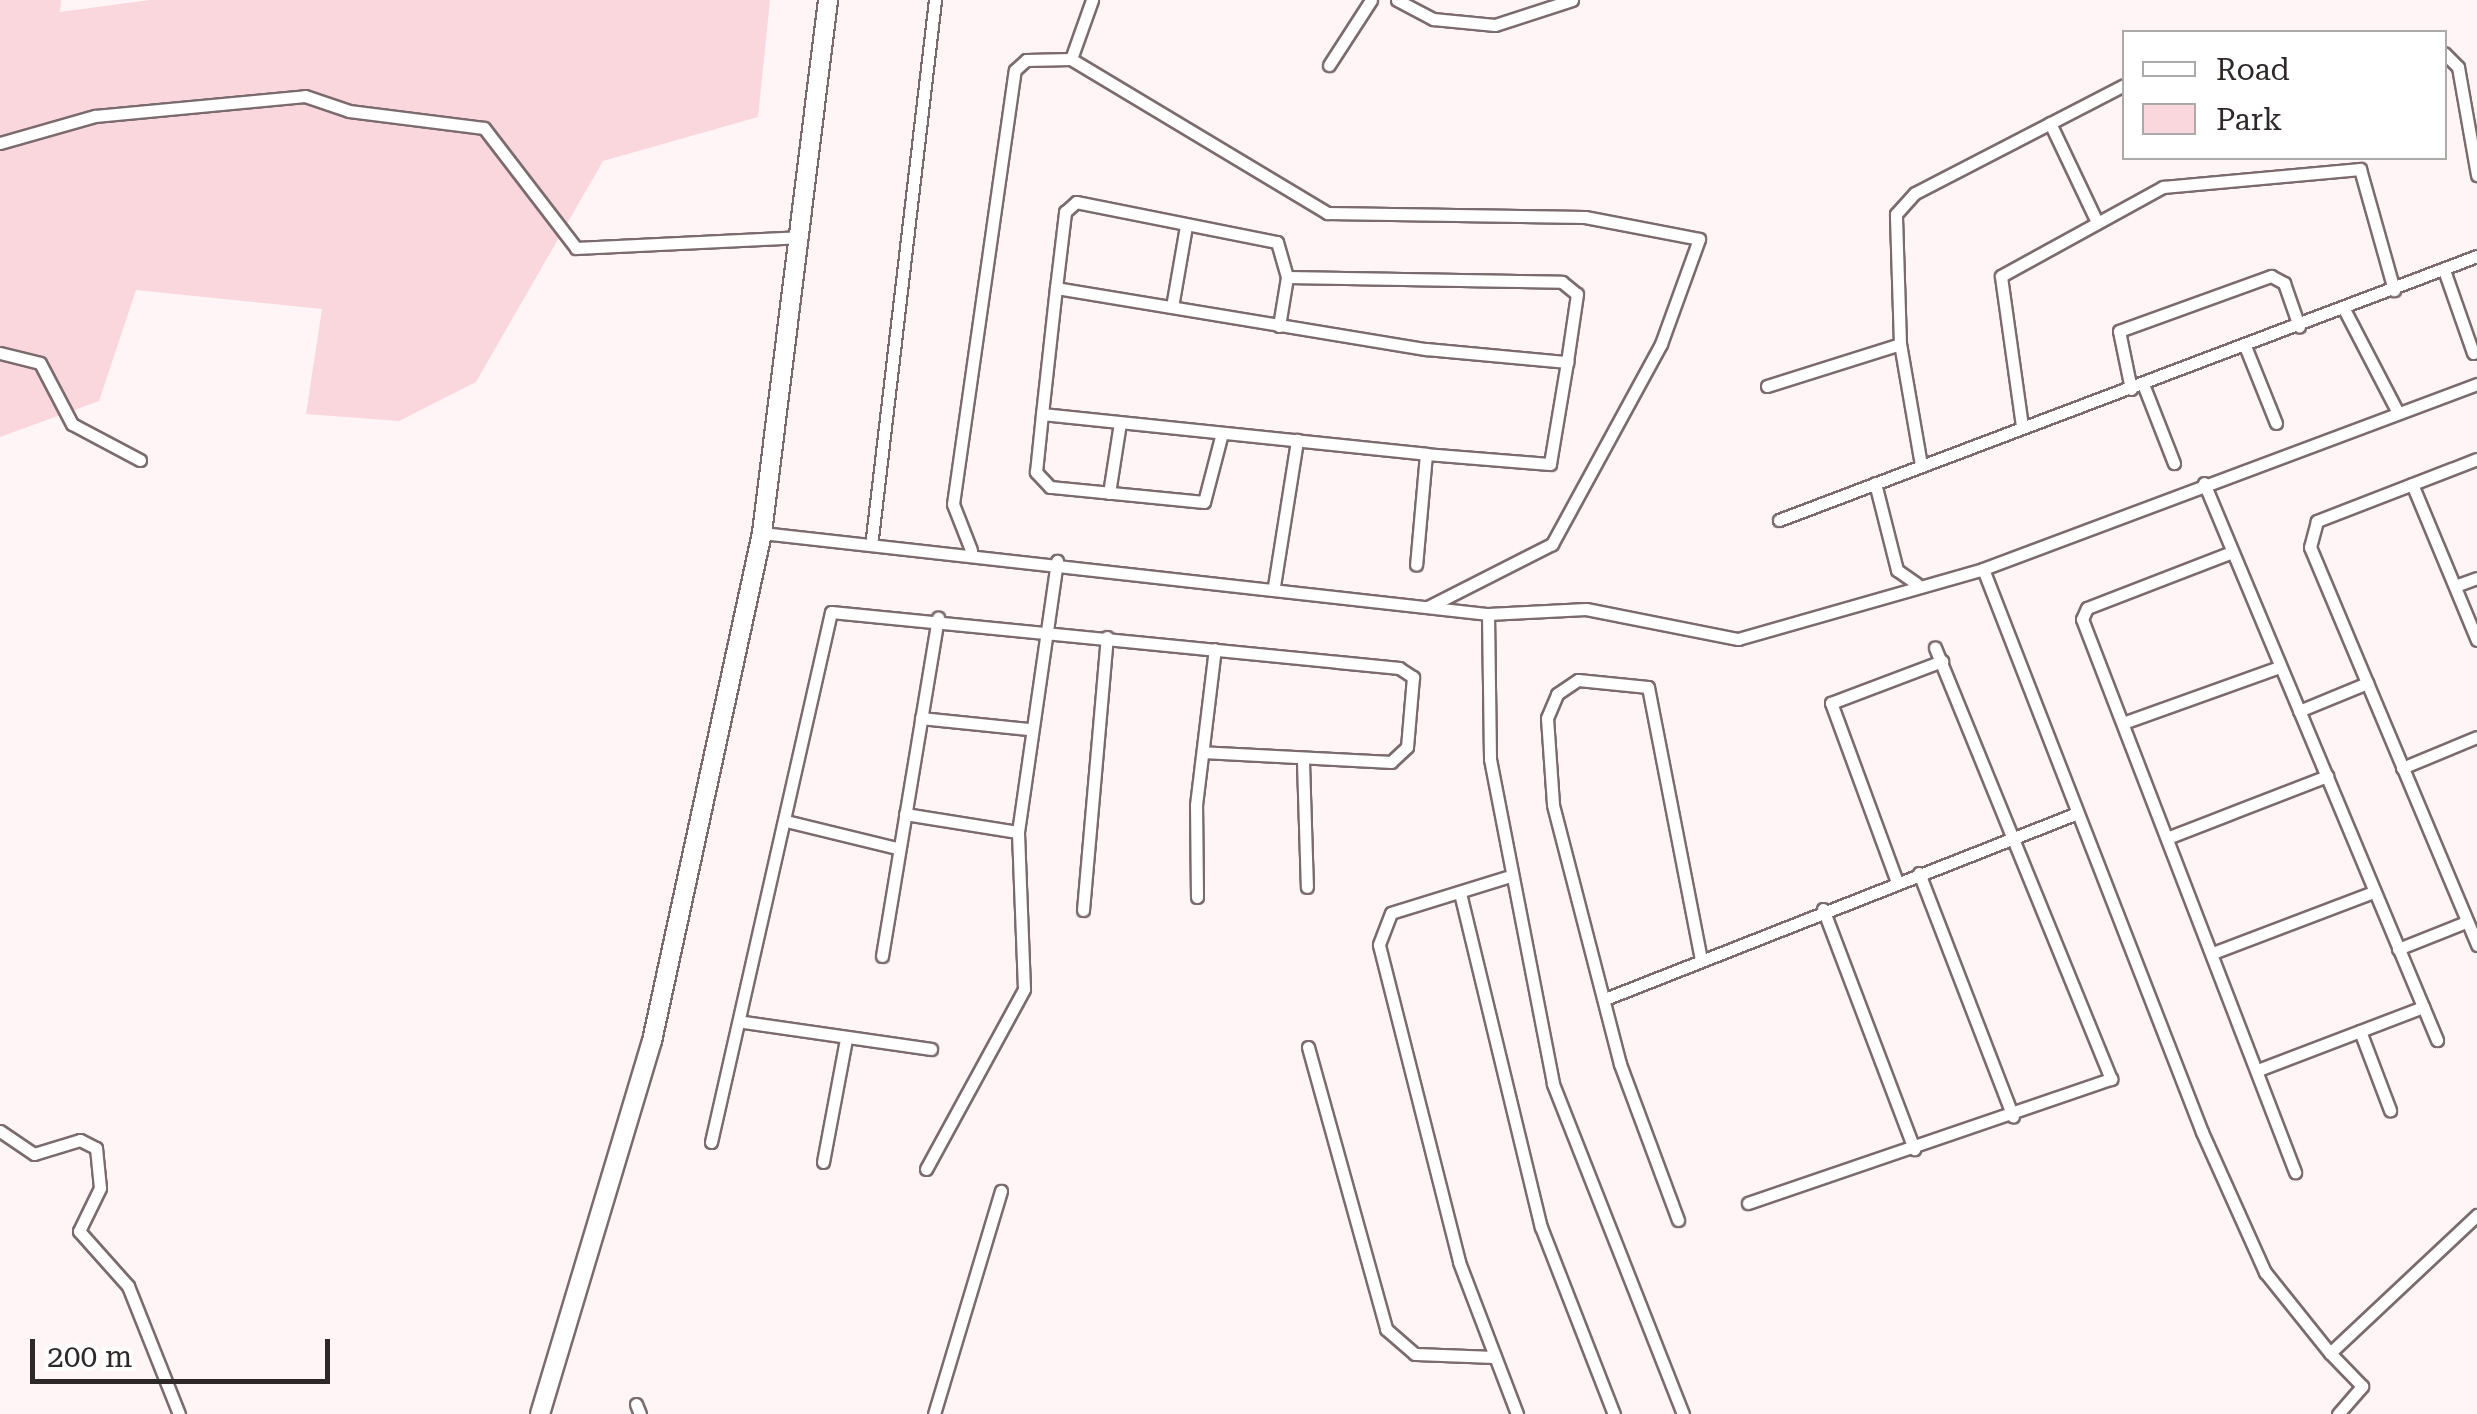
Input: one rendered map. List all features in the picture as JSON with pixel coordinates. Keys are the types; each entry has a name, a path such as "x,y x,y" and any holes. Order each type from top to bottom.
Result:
{"main road":[{"path":"540,1414 652,1041 762,532 828,0"}],"street":[{"path":"872,538 935,0"},
{"path":"1071,60 1092,0"},
{"path":"1329,65 1371,0"},
{"path":"1397,0 1433,19 1495,25 1572,0"},
{"path":"2447,56 2458,67 2477,175"},
{"path":"971,550 953,504 998,148 1017,66 1071,60 1328,213 1585,217 1699,240 1661,344 1552,544 1429,606"},
{"path":"1921,465 1900,344 1896,214 1915,193 2122,86"},
{"path":"0,143 95,116 305,96 348,112 484,128 576,248 798,237"},
{"path":"2050,123 2097,222"},
{"path":"2022,426 2001,276 2097,222 2182,182 2360,169 2394,290"},
{"path":"1222,433 1208,501 1109,493 1038,481 1065,212 1076,202 1277,242 1287,277 1278,326"},
{"path":"1172,307 1186,226"},
{"path":"1779,520 2477,256"},
{"path":"2444,270 2473,353"},
{"path":"2174,463 2137,386 2119,331 2271,276 2284,283 2298,326"},
{"path":"1042,414 1550,464 1577,294 1570,283 1287,277"},
{"path":"1056,288 1278,326 1567,362"},
{"path":"2344,309 2396,411"},
{"path":"1768,386 1900,344"},
{"path":"2246,346 2276,422"},
{"path":"0,353 40,362 72,424 140,460"},
{"path":"762,532 872,538 1488,614 1586,609 1710,638 1983,569 2396,411 2477,384"},
{"path":"1109,493 1120,423"},
{"path":"1274,586 1297,440"},
{"path":"1416,566 1426,454"},
{"path":"2477,459 2310,531 2367,684 2477,945"},
{"path":"1875,483 1897,570 1918,584"},
{"path":"2204,483 2437,1040"},
{"path":"2412,484 2477,640"},
{"path":"2232,552 2083,611 2295,1172"},
{"path":"926,1169 1020,1007 1018,832 1042,630 1058,561"},
{"path":"1983,569 2075,814 2265,1272 2362,1386 2338,1414"},
{"path":"2455,586 2477,578"},
{"path":"711,1142 744,1022 832,612 938,618 1399,668 1413,677 1397,759 1303,762 1204,752"},
{"path":"1488,614 1490,759 1506,877 1553,1084 1683,1414"},
{"path":"882,956 938,618"},
{"path":"1083,910 1108,637"},
{"path":"1748,1203 2014,1117 2111,1080 1936,647"},
{"path":"1197,897 1204,752 1216,649"},
{"path":"1897,882 1832,703 1942,661"},
{"path":"2124,723 2279,666"},
{"path":"1678,1220 1605,999 1554,804 1546,732 1551,704 1578,680 1648,687 1701,960"},
{"path":"2299,710 2367,684"},
{"path":"922,718 1028,729"},
{"path":"2402,768 2477,736"},
{"path":"1303,762 1307,887"},
{"path":"2167,838 2327,776"},
{"path":"905,814 1018,832"},
{"path":"1605,999 2075,814"},
{"path":"786,820 897,848"},
{"path":"1919,873 2014,1117"},
{"path":"1506,877 1391,912 1380,945 1459,1262 1517,1414"},
{"path":"2213,953 2374,892"},
{"path":"1460,894 1541,1228 1614,1414"},
{"path":"1824,910 1914,1149"},
{"path":"2398,949 2466,922"},
{"path":"2258,1070 2423,1007"},
{"path":"744,1022 931,1049"},
{"path":"2360,1032 2390,1110"},
{"path":"824,1162 846,1039"},
{"path":"1308,1046 1386,1329 1415,1354 1495,1357"},
{"path":"0,1131 34,1154 80,1140 96,1148 102,1182 79,1231 128,1286 178,1414"},
{"path":"934,1414 1001,1191"},
{"path":"2330,1353 2477,1214"}],"green space":[{"path":"0,0 61,0 60,12 150,0 770,0 758,117 603,161 476,382 399,421 306,414 322,309 136,290 99,401 0,437"}]}
